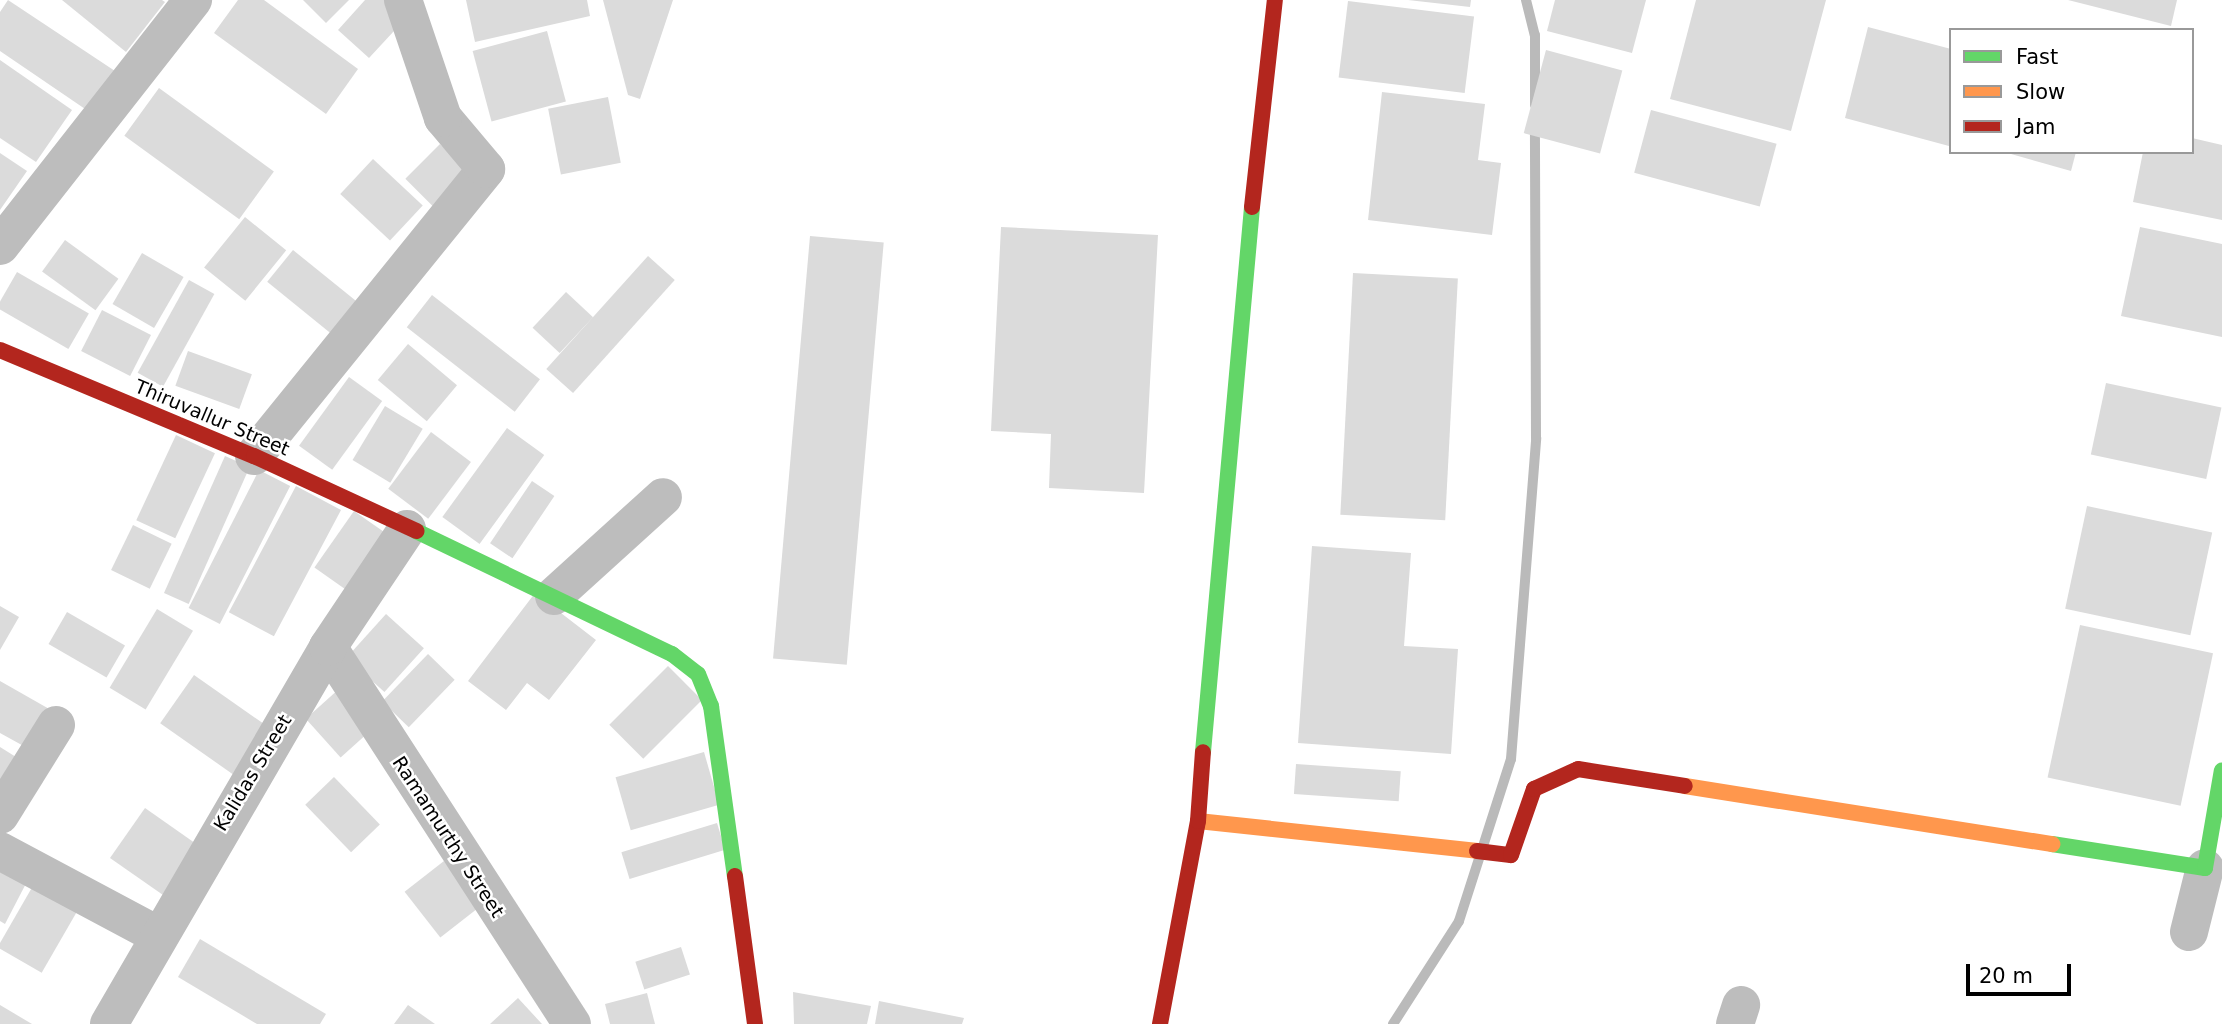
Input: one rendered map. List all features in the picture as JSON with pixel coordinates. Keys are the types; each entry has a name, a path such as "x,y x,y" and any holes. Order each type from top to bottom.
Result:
{"street":[{"path":"0,246 193,0"},
{"path":"254,456 486,169 443,118 403,0"},
{"path":"1160,1024 1198,821 1233,375 1275,0"},
{"name":"Thiruvallur Street","path":"0,350 254,456 554,596 671,654 698,674 711,706 755,1024"},
{"path":"554,596 663,497"},
{"name":"Kalidas Street","path":"109,1024 157,935 328,647 407,529"},
{"name":"Ramamurthy Street","path":"328,647 572,1024"},
{"path":"0,815 56,725"},
{"path":"1198,821 1511,855 1534,789 1578,769 2205,868"},
{"path":"2189,932 2205,868 2222,770"},
{"path":"0,851 157,935"}],"building":[{"path":"8,0 118,73 91,113 0,51 0,12"},
{"path":"62,0 162,0 165,2 126,52"},
{"path":"238,0 264,0 358,69 326,114 214,33"},
{"path":"303,0 349,0 326,23"},
{"path":"365,0 387,0 394,31 369,58 338,30"},
{"path":"466,0 587,0 590,16 475,42"},
{"path":"603,0 673,0 640,99 628,95"},
{"path":"1408,0 1471,0 1470,7"},
{"path":"1555,0 1646,0 1632,53 1547,31"},
{"path":"1696,0 1826,0 1791,131 1670,99"},
{"path":"2068,0 2177,0 2171,26"},
{"path":"1348,1 1474,16 1465,93 1339,77"},
{"path":"1868,27 1949,48 1949,146 1845,118"},
{"path":"547,31 566,102 492,121 473,51"},
{"path":"1546,50 1622,70 1600,154 1524,133"},
{"path":"0,60 72,110 36,162 0,138"},
{"path":"159,88 274,171 239,219 124,136"},
{"path":"1382,92 1485,104 1478,160 1501,163 1492,235 1368,220"},
{"path":"608,97 621,163 561,174 548,109"},
{"path":"1651,110 1777,144 1760,206 1634,173"},
{"path":"2194,138 2222,145 2222,220 2133,202 2143,154 2194,154"},
{"path":"440,144 468,172 434,207 405,179"},
{"path":"0,153 27,171 0,210"},
{"path":"2011,154 2075,154 2071,171"},
{"path":"373,159 423,205 390,240 340,194"},
{"path":"245,217 286,250 245,301 204,268"},
{"path":"1001,227 1158,235 1144,493 1049,488 1051,434 991,431"},
{"path":"2140,227 2222,244 2222,337 2121,316"},
{"path":"810,236 884,242 847,665 773,658"},
{"path":"65,240 118,279 95,310 42,272"},
{"path":"293,250 360,304 334,336 267,282"},
{"path":"142,253 184,277 154,328 112,304"},
{"path":"648,256 675,280 573,393 546,369"},
{"path":"17,272 89,314 68,349 0,310 0,301"},
{"path":"1353,273 1458,278 1445,520 1340,515"},
{"path":"189,280 214,294 163,387 138,373"},
{"path":"566,292 593,317 560,353 533,328"},
{"path":"432,295 540,379 515,412 407,327"},
{"path":"102,310 151,335 130,376 81,351"},
{"path":"408,344 457,385 427,421 378,380"},
{"path":"188,351 252,374 239,409 175,386"},
{"path":"349,377 382,401 332,470 299,446"},
{"path":"2106,383 2221,408 2206,479 2091,454"},
{"path":"385,406 423,429 390,483 353,460"},
{"path":"507,428 544,455 480,544 442,517"},
{"path":"431,432 471,462 428,519 388,489"},
{"path":"176,435 215,453 175,538 136,520"},
{"path":"225,456 250,467 189,604 164,593"},
{"path":"259,470 290,486 220,624 189,608"},
{"path":"532,481 554,496 512,558 490,543"},
{"path":"296,486 341,510 274,636 229,612"},
{"path":"2087,506 2212,533 2190,635 2065,609"},
{"path":"354,511 394,539 355,596 314,568"},
{"path":"133,525 172,544 150,589 111,570"},
{"path":"1312,546 1411,553 1404,646 1458,649 1451,754 1298,743"},
{"path":"535,593 596,640 549,700 527,683 506,710 468,681"},
{"path":"0,606 19,617 0,650"},
{"path":"157,609 193,631 146,709 110,688"},
{"path":"67,612 125,646 107,678 48,644"},
{"path":"386,614 424,648 384,692 347,658"},
{"path":"2080,625 2213,653 2181,806 2048,778"},
{"path":"428,654 455,680 409,727 382,701"},
{"path":"668,666 702,700 643,759 609,725"},
{"path":"194,675 268,727 234,775 160,723"},
{"path":"0,681 51,710 29,749 0,733"},
{"path":"340,688 375,727 341,757 306,719"},
{"path":"0,747 16,757 0,784"},
{"path":"704,752 719,805 631,830 616,777"},
{"path":"1296,764 1401,771 1399,801 1294,794"},
{"path":"334,777 380,824 351,852 305,805"},
{"path":"145,808 202,848 167,898 110,858"},
{"path":"717,823 725,850 630,879 621,852"},
{"path":"0,853 33,870 5,924 0,921"},
{"path":"444,861 480,907 440,937 405,892"},
{"path":"34,884 78,910 42,973 0,949 0,943"},
{"path":"200,939 326,1014 320,1024 257,1024 178,977"},
{"path":"681,947 690,975 644,989 635,962"},
{"path":"793,992 871,1006 867,1024 794,1024"},
{"path":"647,993 655,1024 610,1024 605,1004"},
{"path":"518,998 542,1024 490,1024"},
{"path":"879,1001 964,1018 962,1024 875,1024"},
{"path":"0,1005 32,1024 0,1024"},
{"path":"408,1005 435,1024 394,1024"}],"waterway":[{"path":"1526,0 1535,35 1535,105"},
{"path":"1393,1024 1459,921 1511,759 1536,438 1535,124"}],"traffic: fast":[{"path":"1203,752 1252,207"},
{"path":"416,531 672,654 698,674 711,706 735,876"},
{"path":"2052,844 2205,868 2222,770"}],"traffic: slow":[{"path":"1685,786 2052,844"},
{"path":"1198,821 1477,851"}],"traffic: jam":[{"path":"1252,207 1275,0"},
{"path":"0,350 254,456 416,531"},
{"path":"1160,1024 1198,821 1203,752"},
{"path":"1477,851 1511,855 1534,789 1578,769 1685,786"},
{"path":"735,876 755,1024"}]}
